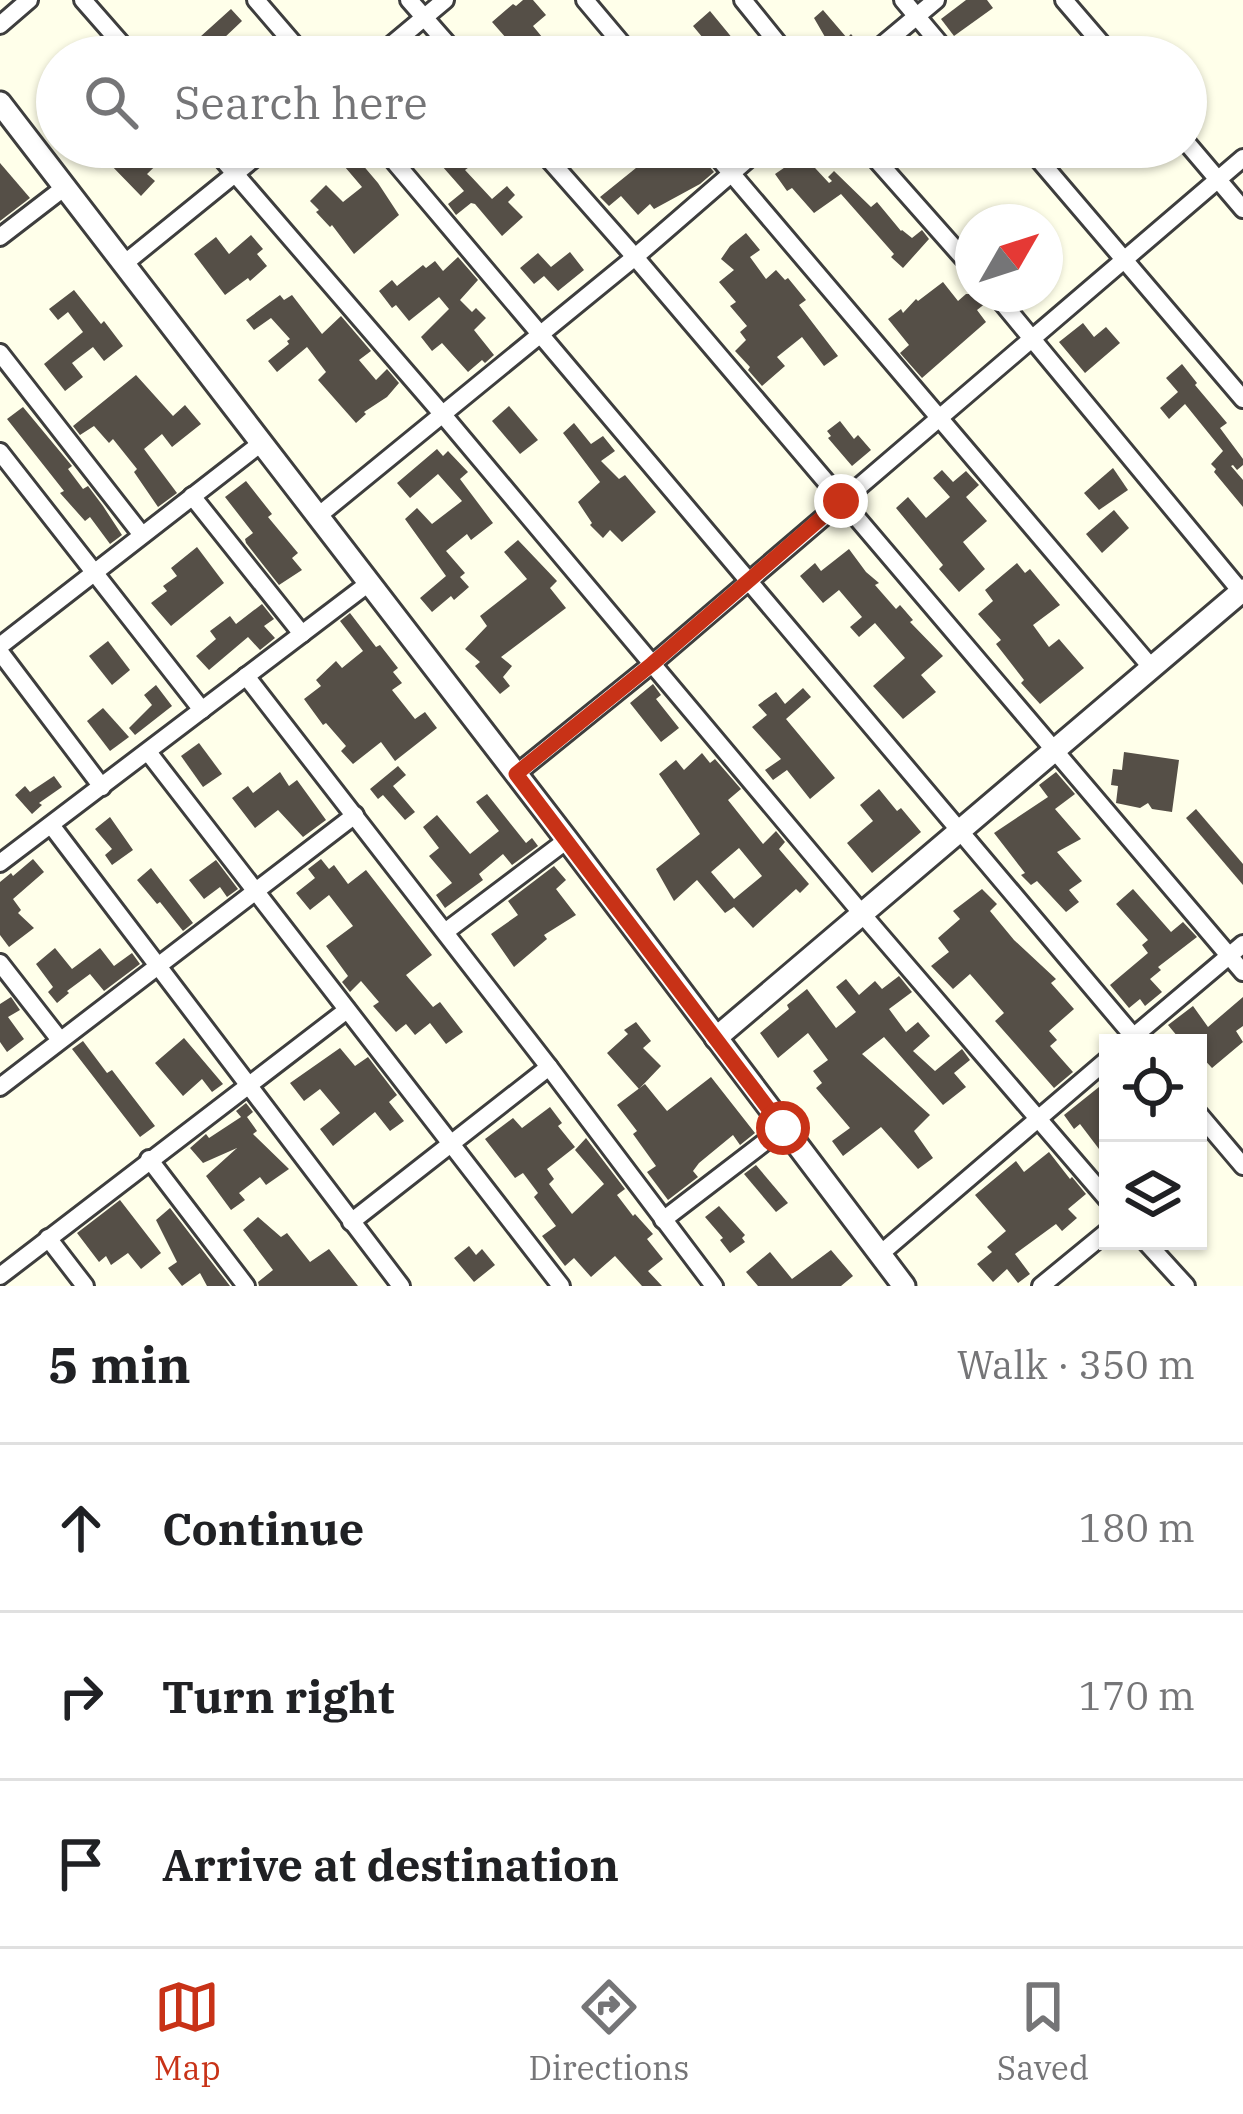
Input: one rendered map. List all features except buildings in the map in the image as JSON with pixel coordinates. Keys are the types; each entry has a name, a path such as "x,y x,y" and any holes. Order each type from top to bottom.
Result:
{"street":[{"path":"0,25 29,0"},
{"path":"83,0 115,36"},
{"path":"256,0 287,36"},
{"path":"410,0 440,36"},
{"path":"402,36 445,0"},
{"path":"585,0 615,36"},
{"path":"743,0 772,36"},
{"path":"903,0 933,36"},
{"path":"893,36 936,0"},
{"path":"1064,0 1095,36"},
{"path":"0,103 36,150"},
{"path":"516,774 652,664 1243,158"},
{"path":"1207,166 1243,209"},
{"path":"50,168 904,1286"},
{"path":"231,168 1099,1189"},
{"path":"124,263 243,168"},
{"path":"400,168 1127,1034"},
{"path":"557,168 1053,751 1236,950 1243,972"},
{"path":"726,168 1150,667"},
{"path":"318,516 738,168"},
{"path":"884,168 955,248"},
{"path":"1046,168 1243,399"},
{"path":"0,237 65,187"},
{"path":"716,1038 1242,592 1010,312"},
{"path":"0,353 142,535"},
{"path":"102,787 0,649 260,444"},
{"path":"2,458 202,710"},
{"path":"192,496 302,634"},
{"path":"0,862 369,583"},
{"path":"246,676 714,1286"},
{"path":"148,752 561,1286"},
{"path":"0,1087 355,814"},
{"path":"51,825 401,1286"},
{"path":"446,932 567,840"},
{"path":"1141,1034 1236,950"},
{"path":"0,962 60,1040"},
{"path":"0,1276 346,1010"},
{"path":"351,1222 549,1067"},
{"path":"879,1255 1099,1067"},
{"path":"1207,1124 1243,1166"},
{"path":"663,1220 783,1128"},
{"path":"148,1160 246,1286"},
{"path":"48,1238 85,1286"},
{"path":"1041,1286 1099,1238"},
{"path":"1152,1250 1186,1286"}],"route":[{"path":"783,1128 516,774 841,501"}]}
